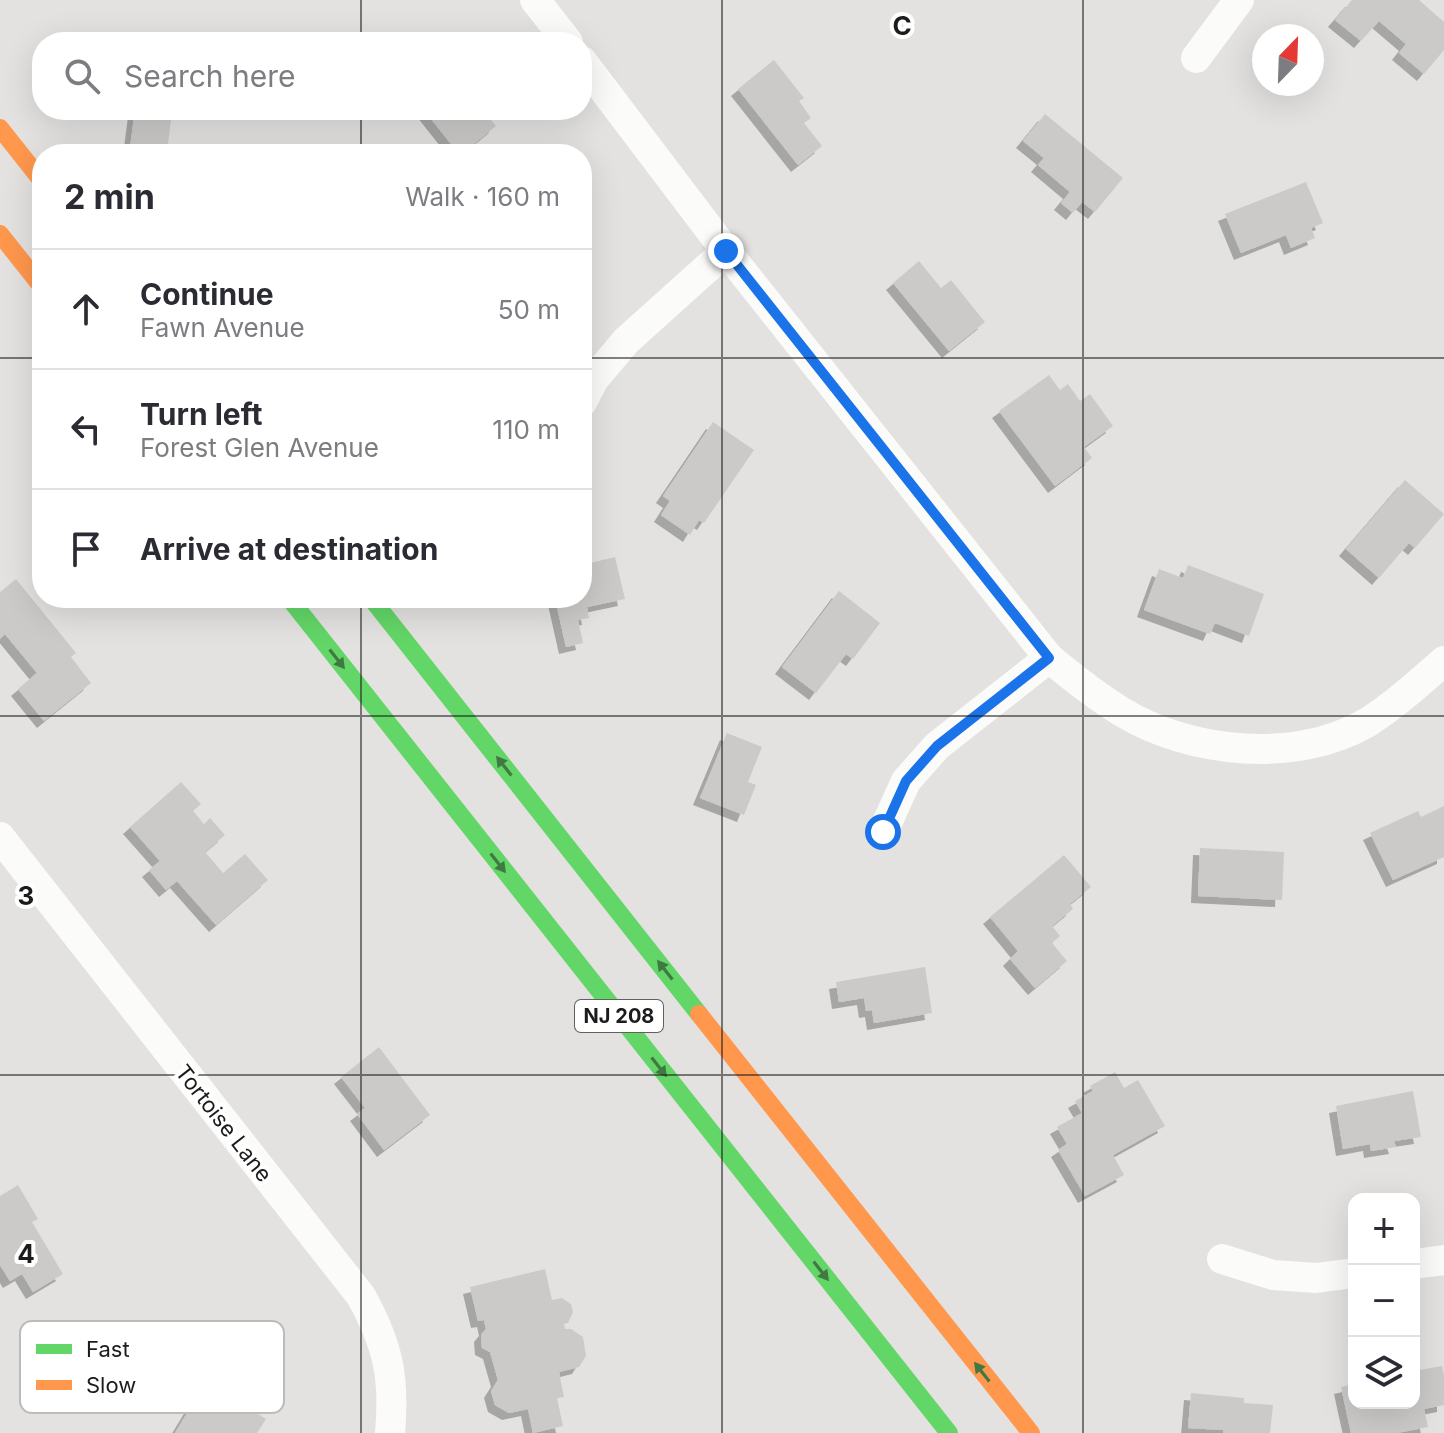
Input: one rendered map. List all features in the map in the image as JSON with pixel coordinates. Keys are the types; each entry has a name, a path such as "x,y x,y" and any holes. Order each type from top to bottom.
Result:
{"highway":[{"path":"0,128 32,168"},
{"path":"0,234 32,274"},
{"name":"NJ 208","path":"297,608 949,1433"},
{"name":"NJ 208","path":"379,608 1031,1433"},
{"path":"759,1090 999,1364"}],"street":[{"path":"1196,58 1239,0"},
{"path":"542,2 562,32"},
{"path":"592,74 726,251 1049,658 1087,689 1125,714 1166,732 1213,745 1258,749 1298,746 1329,739 1367,722 1444,661"},
{"path":"592,383 626,341 726,251"},
{"path":"883,832 906,781 937,746 1049,658"},
{"name":"Tortoise Lane","path":"0,837 361,1296 377,1326 389,1365 393,1402 390,1433"},
{"path":"1222,1259 1273,1275 1316,1278 1348,1274"},
{"path":"1420,1263 1444,1260"}],"building":[{"path":"1352,0 1419,0 1444,22 1444,50 1424,74 1399,53 1406,44 1379,21 1361,41 1335,20"},
{"path":"774,60 804,98 799,101 811,118 804,123 822,146 798,165 738,89"},
{"path":"1045,114 1123,178 1095,212 1082,202 1073,213 1061,203 1070,192 1038,165 1044,158 1023,141"},
{"path":"134,120 171,120 168,144 131,144"},
{"path":"432,120 491,120 496,126 474,144 451,144"},
{"path":"1306,182 1323,223 1311,228 1315,238 1291,248 1286,235 1241,253 1225,214"},
{"path":"919,261 941,288 951,280 985,322 949,351 893,283"},
{"path":"1049,375 1060,390 1068,384 1080,401 1090,394 1113,426 1084,447 1092,458 1055,486 999,411"},
{"path":"713,422 754,450 704,523 699,520 690,535 661,515 670,501 663,496"},
{"path":"1405,480 1444,514 1415,548 1409,543 1379,578 1346,549"},
{"path":"615,557 625,599 592,606 592,563"},
{"path":"1188,565 1264,594 1249,636 1215,623 1210,634 1144,610 1159,569 1183,578"},
{"path":"16,579 32,599 32,608 40,608 76,653 71,657 91,683 44,721 18,689 37,673 5,634 0,639 0,592"},
{"path":"839,591 880,623 853,659 846,654 816,693 782,667"},
{"path":"557,608 587,608 589,618 578,620 583,643 566,647"},
{"path":"727,733 762,747 748,782 756,785 744,815 700,798"},
{"path":"181,782 201,804 193,811 204,824 210,818 225,835 205,852 223,873 245,854 268,880 216,925 177,881 166,890 149,870 160,861 130,827"},
{"path":"1444,806 1444,857 1393,880 1370,833 1418,811 1421,817"},
{"path":"1200,848 1284,852 1282,900 1198,896"},
{"path":"1064,855 1091,887 1070,904 1073,909 1052,926 1060,936 1052,943 1067,961 1035,988 1010,959 1018,951 990,917"},
{"path":"925,967 932,1013 874,1023 872,1010 866,1011 864,998 839,1002 836,982"},
{"path":"379,1047 430,1115 384,1150 357,1114 365,1108 341,1077"},
{"path":"1115,1072 1124,1088 1138,1080 1165,1126 1113,1155 1124,1175 1085,1196 1058,1150 1067,1144 1057,1127 1082,1113 1075,1101 1093,1091 1090,1086"},
{"path":"1413,1091 1421,1137 1394,1141 1396,1147 1371,1151 1370,1144 1343,1149 1336,1106"},
{"path":"18,1185 38,1219 32,1222 63,1274 33,1292 22,1274 10,1281 0,1265 0,1196"},
{"path":"545,1269 552,1300 562,1298 571,1304 573,1312 568,1323 564,1324 565,1329 571,1329 583,1337 586,1356 579,1367 559,1372 564,1397 557,1398 563,1426 533,1433 528,1409 509,1413 495,1405 491,1391 498,1380 490,1352 482,1348 481,1335 486,1329 484,1320 478,1321 470,1287"},
{"path":"1442,1366 1444,1376 1444,1405 1424,1409 1428,1427 1397,1433 1351,1433 1341,1387 1348,1385 1348,1409 1420,1409 1420,1370"},
{"path":"1191,1393 1244,1398 1244,1403 1273,1405 1270,1433 1223,1433 1223,1430 1188,1428"},
{"path":"187,1413 256,1413 266,1419 257,1433 175,1433"}],"traffic: fast":[{"path":"297,608 949,1433"},
{"path":"379,608 699,1014"}],"traffic: slow":[{"path":"0,128 32,168"},
{"path":"0,234 32,274"},
{"path":"699,1014 1031,1433"}],"route":[{"path":"726,251 1049,658 937,746 906,781 883,832"}]}
